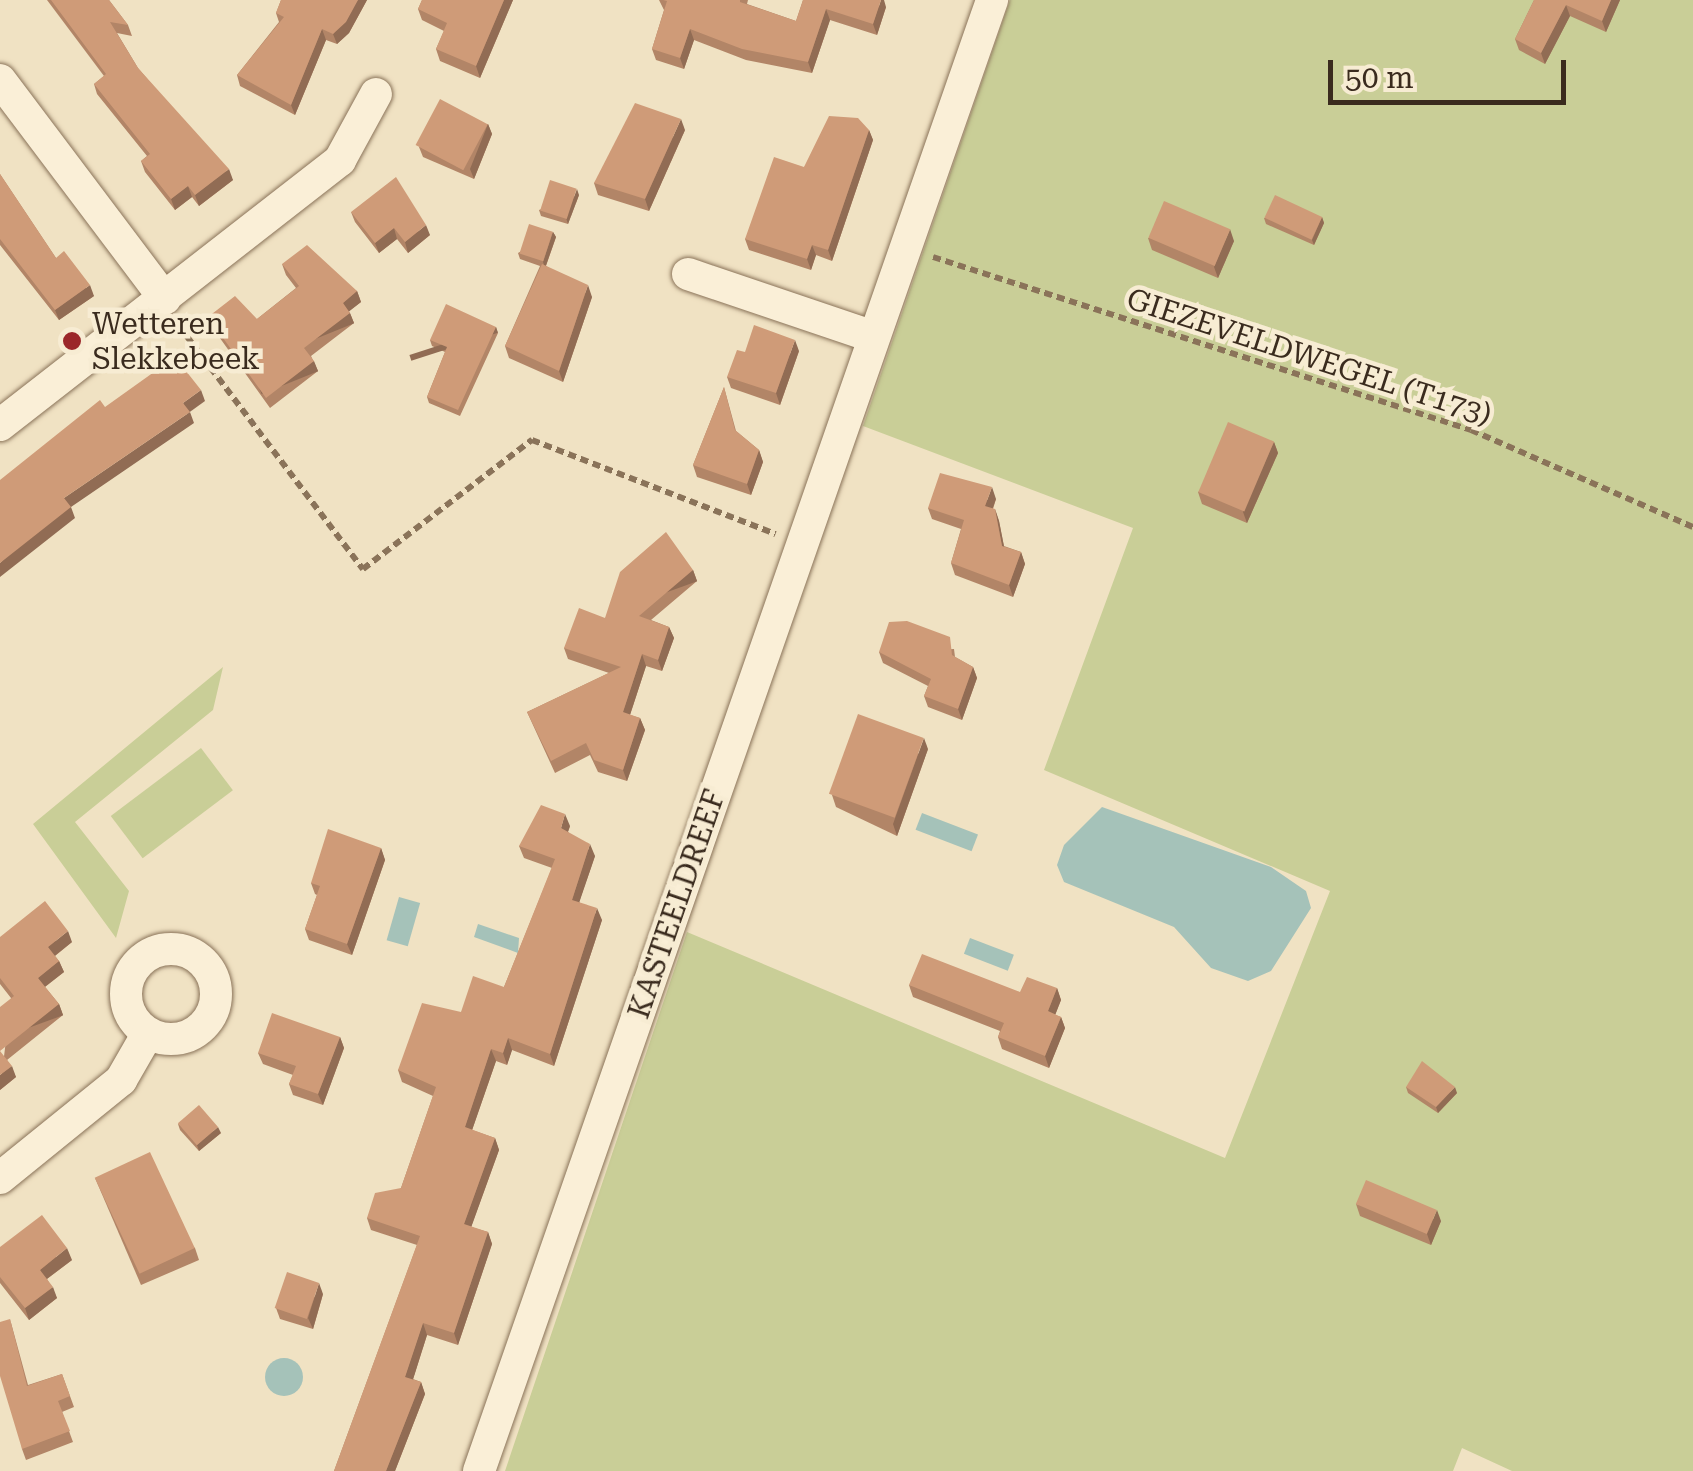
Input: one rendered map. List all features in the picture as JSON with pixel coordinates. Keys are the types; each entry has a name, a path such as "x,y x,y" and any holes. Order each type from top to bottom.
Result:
{"street":[{"name":"KASTEELDREEF","path":"480,1471 870,336 992,0"},
{"path":"0,80 164,299"},
{"path":"0,426 340,160 376,94"},
{"path":"688,274 870,336"},
{"path":"0,1178 121,1080 148,1033"}],"path":[{"name":"GIEZEVELDWEGEL (T173)","path":"904,247 1471,430 1693,527"},
{"path":"164,299 363,569 532,440 798,543"}],"green space":[{"path":"1010,0 1693,0 1693,1471 1512,1471 1462,1448 1453,1471 505,1471 687,932 1225,1158 1330,891 1044,770 1133,528 863,426"},
{"path":"223,667 213,710 75,822 129,891 116,938 33,824"},
{"path":"201,748 233,790 143,858 111,816"}],"water":[{"path":"1102,807 1271,867 1306,891 1311,908 1271,971 1248,981 1211,968 1174,927 1064,882 1057,865 1064,845"},
{"path":"922,813 978,835 972,851 916,830"},
{"path":"399,897 420,903 408,946 387,940"},
{"path":"478,924 519,938 518,953 474,937"},
{"path":"970,938 1014,955 1008,971 964,954"},
{"path":"284,1358 297,1364 303,1377 297,1390 284,1396 271,1390 265,1377 271,1364"}],"building":[{"path":"51,0 109,0 128,25 110,22 138,68 229,169 195,195 188,186 171,199 141,161 150,154 94,84 106,74"},
{"path":"281,0 358,0 346,22 333,34 322,29 291,105 237,75 284,17 276,13"},
{"path":"422,0 504,0 476,66 436,49 447,23 418,9"},
{"path":"663,0 740,0 796,21 803,0 881,0 873,24 826,9 808,62 742,49 690,29 680,58 652,49 667,1"},
{"path":"1534,0 1611,0 1602,21 1566,5 1541,53 1515,39"},
{"path":"440,99 488,124 463,170 416,145"},
{"path":"635,103 681,119 645,199 594,183"},
{"path":"829,116 858,118 869,130 828,250 812,245 807,259 745,239 774,157 804,167"},
{"path":"0,174 56,258 64,251 90,285 55,310 0,239"},
{"path":"396,177 426,225 405,242 394,228 375,243 351,212"},
{"path":"550,180 577,189 567,219 540,210"},
{"path":"1275,195 1322,217 1312,240 1264,218"},
{"path":"1164,201 1230,229 1215,266 1148,238"},
{"path":"529,224 553,232 543,261 519,253"},
{"path":"307,245 357,291 343,303 350,313 304,348 314,361 266,398 208,317 235,296 257,319 299,286 282,264"},
{"path":"542,264 588,285 559,371 505,346"},
{"path":"446,304 496,327 458,410 427,397 447,347 430,340"},
{"path":"754,325 795,340 776,393 727,377 737,350 745,352"},
{"path":"175,357 201,390 183,403 190,412 64,498 71,507 0,563 0,480 100,400 105,407"},
{"path":"724,387 735,430 759,450 747,484 693,465"},
{"path":"1228,422 1274,442 1244,511 1198,492"},
{"path":"940,473 992,487 985,506 995,509 1002,546 1021,552 1009,585 951,563 964,520 928,508"},
{"path":"666,532 693,570 639,616 669,627 658,660 642,654 623,712 640,718 623,770 594,760 586,743 551,761 527,712 621,667 564,648 579,608 605,618 620,572"},
{"path":"907,621 950,637 952,655 973,667 958,709 924,696 931,679 879,652 889,622"},
{"path":"858,714 924,738 895,818 829,794"},
{"path":"541,805 565,814 561,828 590,844 572,900 597,908 550,1054 508,1038 503,1053 491,1049 465,1127 495,1138 464,1224 488,1232 454,1333 423,1323 405,1377 421,1382 386,1471 334,1471 420,1236 367,1218 375,1193 401,1188 436,1087 398,1070 422,1003 461,1012 473,976 504,987 555,859 519,846"},
{"path":"328,829 381,848 347,944 305,929 320,886 311,883"},
{"path":"45,901 68,931 48,947 59,961 38,978 59,1004 0,1051 0,1007 14,996 0,978 0,937"},
{"path":"922,954 1020,992 1027,977 1057,988 1048,1011 1061,1017 1045,1056 998,1037 1004,1023 909,985"},
{"path":"272,1013 340,1037 318,1094 289,1084 296,1066 258,1053"},
{"path":"0,1051 12,1066 0,1075"},
{"path":"1422,1061 1455,1087 1436,1107 1406,1087"},
{"path":"199,1105 218,1127 197,1145 178,1123"},
{"path":"150,1152 195,1248 140,1274 95,1178"},
{"path":"1366,1180 1437,1210 1427,1234 1356,1204"},
{"path":"42,1215 67,1248 40,1270 53,1287 25,1308 0,1277 0,1247"},
{"path":"287,1272 319,1283 307,1319 275,1308"},
{"path":"10,1319 27,1386 62,1374 70,1396 58,1401 70,1431 22,1449 0,1376 0,1322"}],"place":[{"name":"Wetteren Slekkebeek","path":"72,341"}]}
